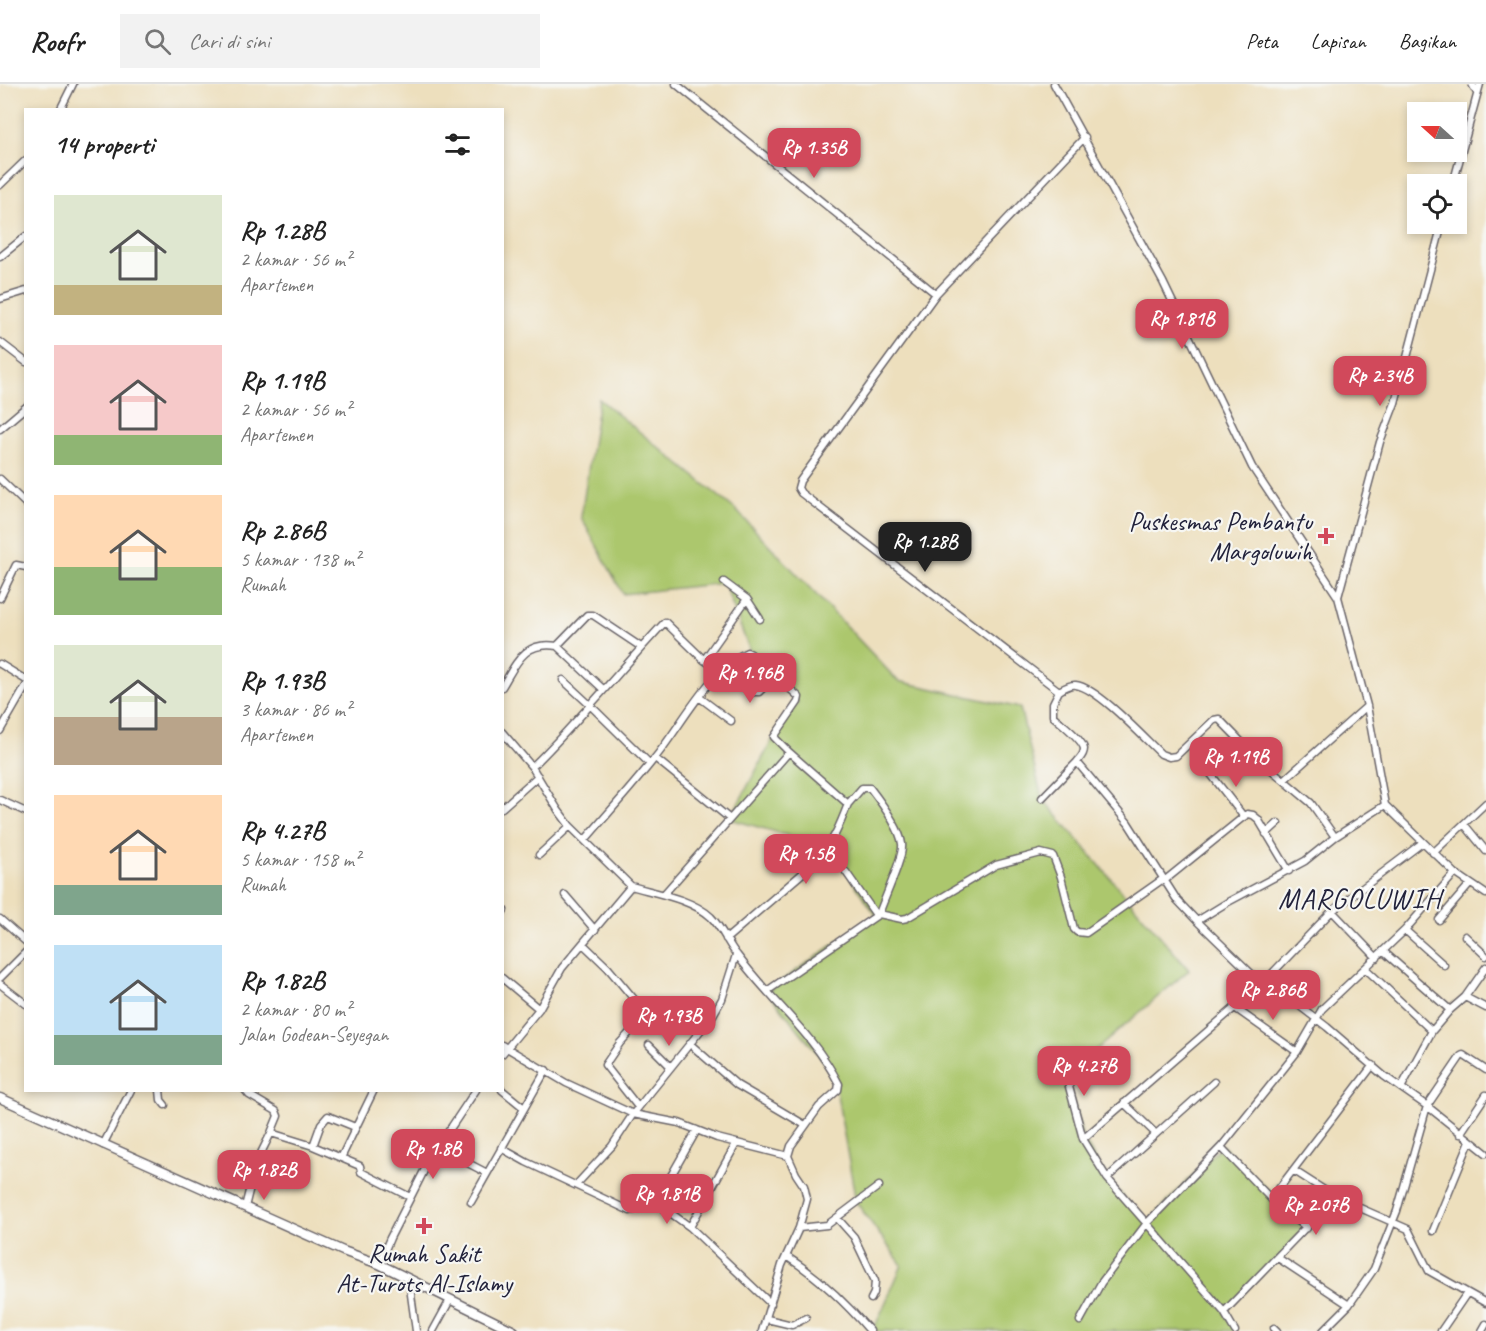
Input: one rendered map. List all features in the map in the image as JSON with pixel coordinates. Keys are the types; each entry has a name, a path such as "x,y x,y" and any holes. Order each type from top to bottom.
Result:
{"main road":[{"path":"0,1098 343,1251 379,1264 514,1331"}],"street":[{"path":"61,108 73,84"},
{"path":"676,84 936,294"},
{"path":"1054,84 1085,137 1162,282 1252,467 1338,597 1367,705 1385,805 1455,873 1486,894"},
{"path":"1472,84 1477,93"},
{"path":"1456,174 1480,84"},
{"path":"1059,691 801,493 798,488 800,481 936,294 1085,137"},
{"path":"0,185 24,162"},
{"path":"1338,597 1380,442 1395,403 1439,234"},
{"path":"0,258 24,238"},
{"path":"0,299 24,292"},
{"path":"0,342 24,360"},
{"path":"0,429 24,409"},
{"path":"0,479 24,502"},
{"path":"0,598 16,565 24,567"},
{"path":"724,582 747,599 760,619"},
{"path":"704,660 747,599"},
{"path":"557,646 577,623 590,614 641,646"},
{"path":"532,767 591,706 641,646 665,622 704,660 755,693 776,676"},
{"path":"504,684 528,649 544,644 557,646 604,690"},
{"path":"585,840 655,758 720,672 747,652 799,698 774,737 848,804"},
{"path":"0,664 24,679"},
{"path":"563,680 650,764"},
{"path":"1042,798 1084,752 1080,740 1053,716 1052,712 1059,691 1072,685 1089,690 1161,754 1169,757 1176,756 1214,720 1219,719 1256,756 1311,803 1335,837"},
{"path":"0,731 24,689"},
{"path":"699,697 731,721"},
{"path":"1284,780 1367,705"},
{"path":"504,734 532,767 570,826 631,886 664,894 693,906 711,917 736,955 809,1037 839,1084 838,1090 819,1107 791,1146 788,1156 804,1186 807,1200 762,1331"},
{"path":"664,894 789,752"},
{"path":"655,758 730,819"},
{"path":"1077,762 1128,823 1184,908 1262,984 1284,994 1486,1153"},
{"path":"1210,773 1244,817"},
{"path":"504,806 538,776"},
{"path":"726,939 818,860 839,830 848,804 862,788 870,788 902,841 902,852 877,914 767,991"},
{"path":"0,800 24,811"},
{"path":"1433,853 1486,803"},
{"path":"1197,921 1271,878 1289,871 1335,837 1385,805"},
{"path":"846,872 877,914 902,919 996,865 1041,853 1053,856 1061,877 1074,929 1077,932 1086,933 1164,880 1247,814 1258,819 1289,871"},
{"path":"1266,834 1278,823"},
{"path":"1464,824 1486,851"},
{"path":"539,855 570,826"},
{"path":"1083,1139 1262,984 1332,911 1422,843"},
{"path":"1080,1321 1101,1283 1147,1223 1221,1147 1297,1052 1323,1009 1384,952 1455,873"},
{"path":"1439,920 1470,884"},
{"path":"631,886 562,969 550,987 540,1009 504,1049 566,1083 633,1114 679,1123 736,1144 788,1156"},
{"path":"564,895 595,930"},
{"path":"1332,911 1377,958"},
{"path":"0,919 24,940"},
{"path":"1405,930 1444,965"},
{"path":"1465,936 1486,956"},
{"path":"583,944 608,968 644,1011 644,1017 620,1043 605,1065 638,1107"},
{"path":"1384,952 1450,1010"},
{"path":"0,978 24,954"},
{"path":"576,1185 612,1146 638,1107 713,1015 722,999 736,955"},
{"path":"1401,1088 1432,1031 1465,997 1486,967"},
{"path":"1366,969 1432,1031"},
{"path":"504,980 540,1009"},
{"path":"0,984 24,1002"},
{"path":"1465,997 1486,1008"},
{"path":"1235,1008 1297,1052"},
{"path":"690,1044 737,1085 805,1125"},
{"path":"649,1045 671,1067"},
{"path":"1076,1053 1068,1068 1068,1083 1083,1139 1107,1178 1224,1312 1235,1331"},
{"path":"1323,1331 1349,1305 1374,1269 1394,1221 1427,1106 1461,1056 1470,1058 1486,1070"},
{"path":"1271,1198 1373,1065"},
{"path":"471,1202 546,1070"},
{"path":"1107,1178 1214,1082"},
{"path":"104,1145 130,1092"},
{"path":"160,1092 161,1100 165,1105"},
{"path":"245,1207 256,1163 278,1116 276,1111 247,1092"},
{"path":"341,1158 373,1092"},
{"path":"379,1264 410,1197 434,1154 475,1092"},
{"path":"504,1092 524,1108"},
{"path":"1460,1134 1486,1095"},
{"path":"1124,1104 1156,1134"},
{"path":"313,1146 321,1124 328,1116 355,1127"},
{"path":"655,1204 697,1130"},
{"path":"271,1133 313,1146 360,1166 360,1172 410,1197"},
{"path":"1433,1231 1470,1141"},
{"path":"690,1227 736,1144"},
{"path":"1221,1147 1271,1198 1307,1228"},
{"path":"501,1148 630,1211 655,1204 662,1206 690,1227 771,1304"},
{"path":"434,1154 449,1161 460,1160 487,1173"},
{"path":"1293,1170 1335,1197 1408,1229 1429,1271 1486,1303"},
{"path":"799,1228 827,1226 879,1186"},
{"path":"1224,1312 1335,1197"},
{"path":"838,1219 854,1237 875,1281 871,1299"},
{"path":"786,1256 820,1279 870,1331"},
{"path":"1278,1257 1349,1305"},
{"path":"409,1280 416,1331"},
{"path":"1441,1331 1467,1293"},
{"path":"433,1331 450,1300"},
{"path":"767,1319 792,1325 806,1318"},
{"path":"1482,1331 1486,1324"}],"green space":[{"path":"599,399 736,510 898,681 1020,708 1042,798 1189,970 1067,1075 1083,1139 1107,1178 1147,1223 1222,1145 1307,1228 1224,1312 1236,1331 873,1331 902,1265 856,1202 833,1072 767,991 876,915 829,847 730,819 774,737 798,702 751,654 724,583 623,594 581,517"}],"place":[{"name":"Puskesmas Pembantu Margoluwih","path":"1326,536"},
{"name":"Rumah Sakit At-Turots Al-Islamy","path":"424,1226"}],"district":[{"name":"MARGOLUWIH","path":"1360,898"}]}
